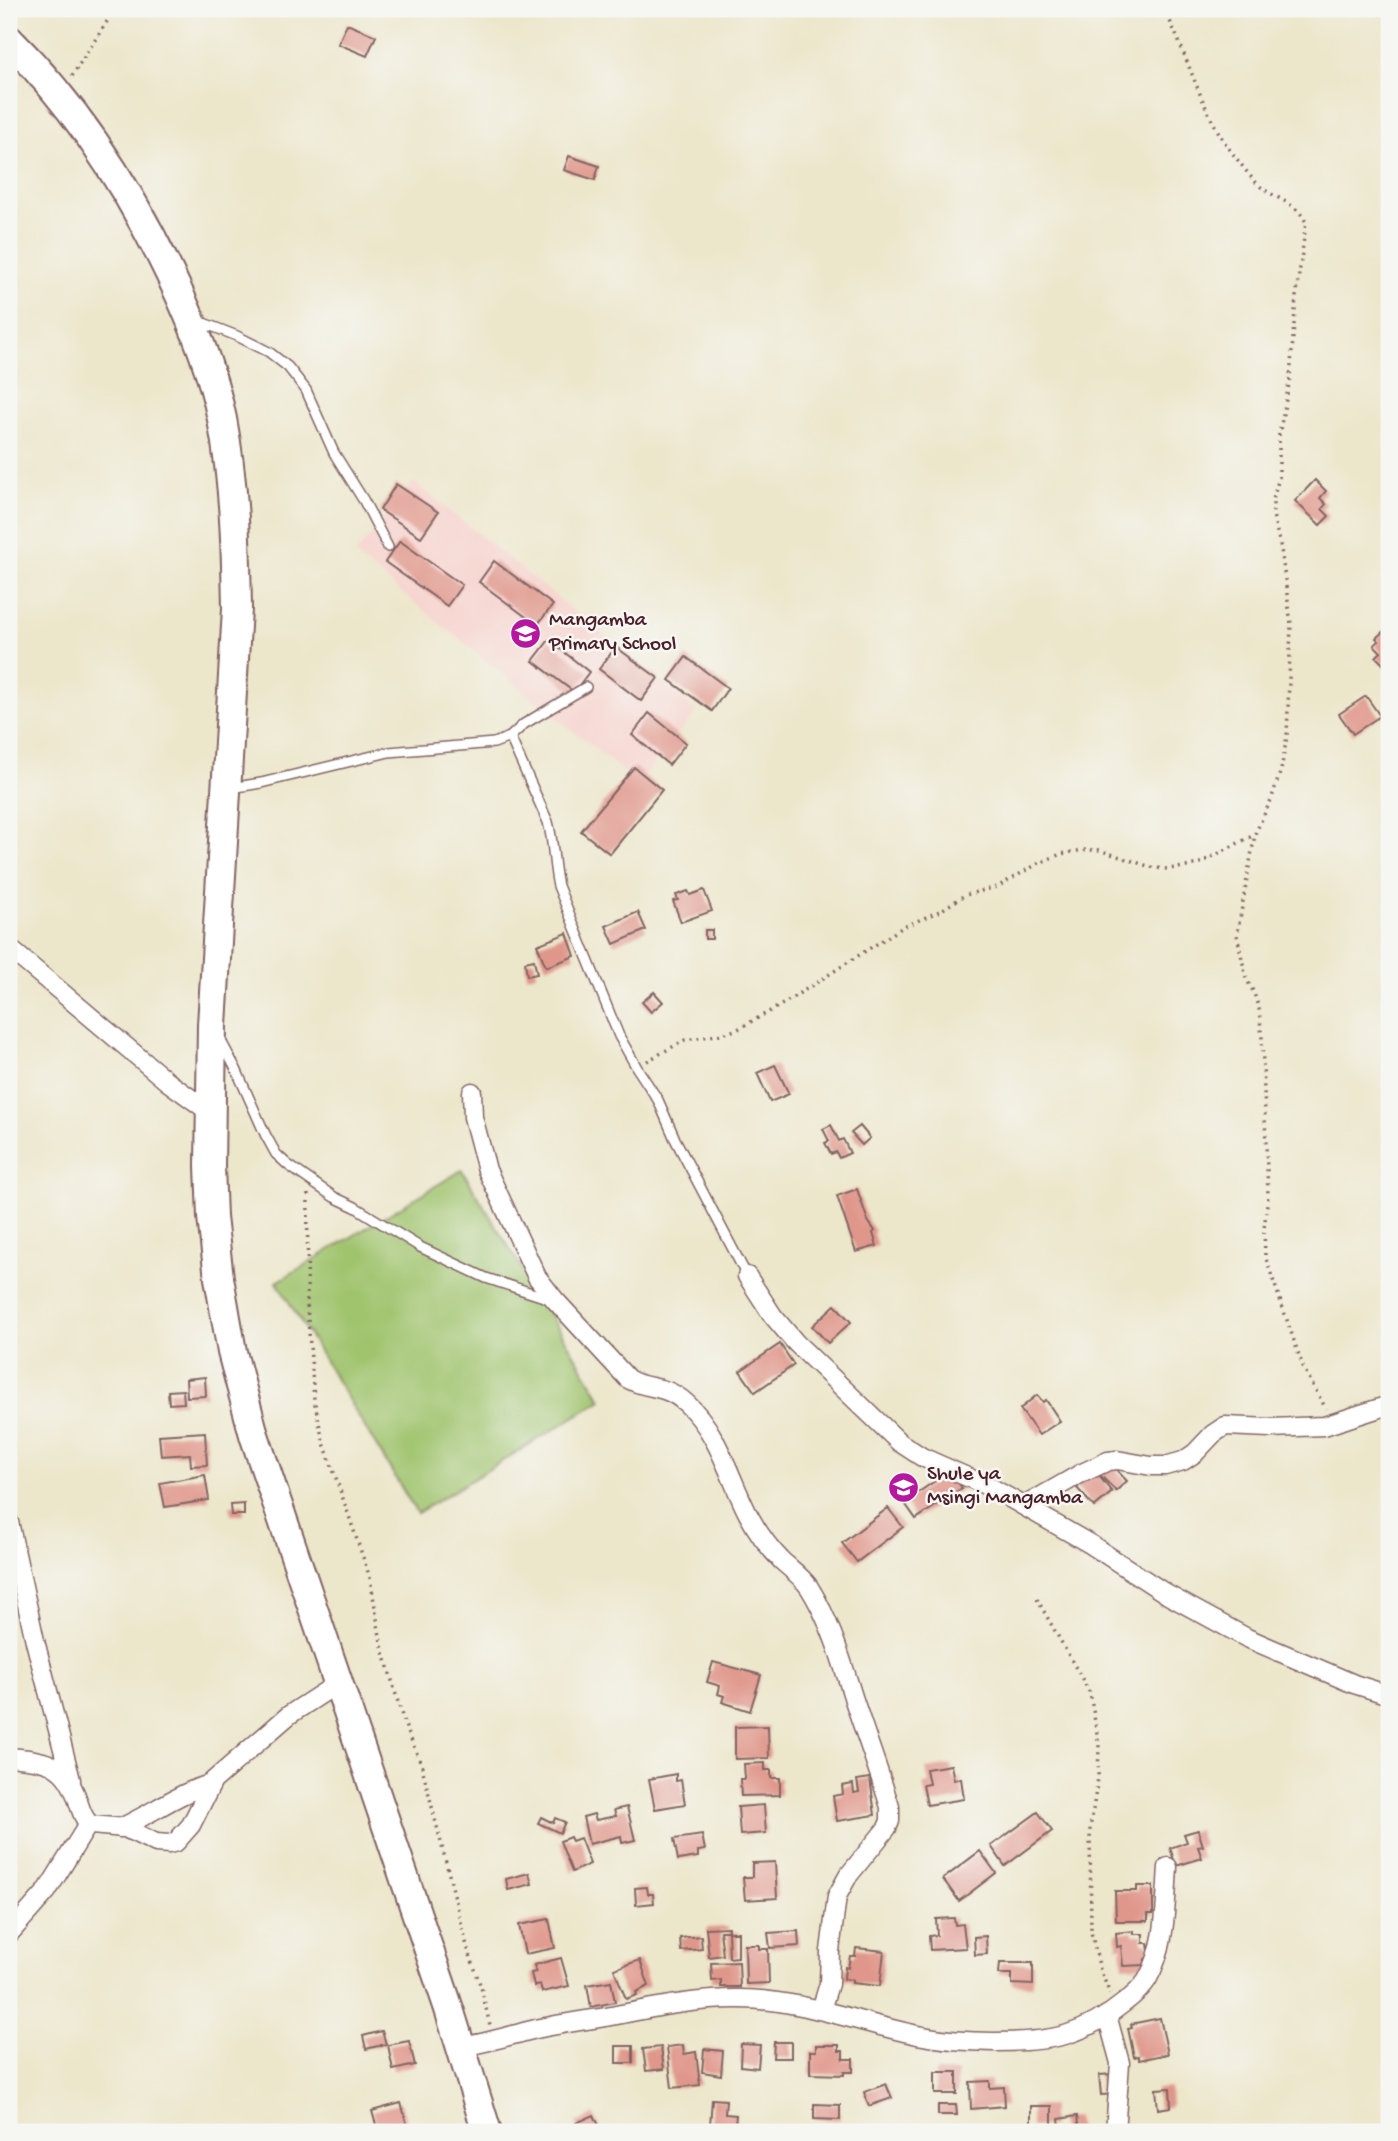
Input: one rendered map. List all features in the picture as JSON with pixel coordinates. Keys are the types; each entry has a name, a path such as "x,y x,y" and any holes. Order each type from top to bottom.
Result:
{"main road":[{"path":"9,40 58,94 129,194 190,318 213,381 222,417 231,472 236,541 235,669 212,1025 212,1217 219,1278 232,1352 254,1435 461,2047 486,2132"}],"street":[{"path":"9,948 168,1082 211,1113"},
{"path":"472,1092 473,1117 487,1170 537,1277 628,1379 672,1392 697,1413 714,1440 747,1513 761,1536 807,1585 826,1619 841,1657 890,1807 890,1821 848,1876 837,1896 829,1984 821,2010"},
{"path":"747,1276 773,1316 796,1343 899,1442 922,1457 992,1488 1024,1506 1223,1626 1336,1677 1389,1695"},
{"path":"1024,1506 1108,1461 1165,1466 1183,1461 1225,1426 1296,1427 1335,1424 1389,1405"},
{"path":"9,1522 35,1641 72,1785 89,1823 120,1828 156,1843 176,1842 191,1825 211,1784 289,1715 338,1680"},
{"path":"9,1758 52,1764 64,1773 72,1785"},
{"path":"120,1828 139,1820 190,1789 211,1784"},
{"path":"9,1934 47,1891 89,1823"},
{"path":"461,2047 569,2023 694,2001 739,1998 821,2010 924,2037 980,2041 1067,2035 1112,2012 1146,1982 1164,1931 1168,1867"},
{"path":"1112,2012 1120,2063 1115,2132"}],"lane":[{"path":"190,318 268,352 288,367 306,390 334,453 364,501 388,547"},
{"path":"226,789 388,752 494,743 510,737 524,724 586,687"},
{"path":"510,737 548,822 558,886 619,1036 658,1100 675,1139 747,1276"},
{"path":"212,1025 276,1154 334,1197 420,1247 486,1278 555,1300"}],"path":[{"path":"58,94 78,68 115,9"},
{"path":"1164,9 1186,55 1202,101 1227,145 1263,189 1296,208 1307,223 1296,297 1290,379 1279,435 1279,477 1273,500 1273,515 1281,549 1291,624 1287,736 1281,770 1255,834 1237,935 1246,978 1259,1009 1262,1038 1267,1182 1265,1256 1303,1367 1335,1424"},
{"path":"637,1068 685,1040 738,1029 783,1004 903,926 940,911 965,895 998,887 1041,862 1061,854 1099,850 1154,868 1168,869 1200,863 1255,834"},
{"path":"308,1179 307,1305 314,1399 370,1578 381,1642 404,1723 421,1763 494,2041"},
{"path":"1037,1599 1090,1693 1099,1745 1098,1778 1090,1828 1091,1932 1112,2012"}],"shaded area":[{"name":"Mangamba Primary School","path":"414,482 697,711 638,783 355,555"}],"green space":[{"path":"462,1170 602,1400 417,1513 277,1282"}],"building":[{"path":"347,24 376,36 367,56 338,44"},
{"path":"569,156 599,166 595,180 564,170"},
{"path":"1315,480 1326,491 1320,498 1326,504 1322,509 1329,516 1320,525 1295,501"},
{"path":"396,484 438,512 421,537 380,510"},
{"path":"400,541 462,585 447,606 385,562"},
{"path":"494,561 553,605 537,625 479,582"},
{"path":"1386,629 1389,633 1387,668 1376,657 1381,652 1374,645 1379,641 1376,638"},
{"path":"549,640 589,672 574,692 533,661"},
{"path":"616,647 658,678 641,701 599,669"},
{"path":"686,657 728,688 712,711 669,680"},
{"path":"1366,696 1380,716 1353,734 1339,714"},
{"path":"649,713 686,743 669,765 632,735"},
{"path":"634,767 662,790 610,854 581,831"},
{"path":"704,890 712,911 681,922 673,901 678,900 676,895 688,891 690,895"},
{"path":"638,912 646,930 614,944 606,926"},
{"path":"705,930 712,930 712,939 705,939"},
{"path":"567,933 575,956 546,967 537,945"},
{"path":"534,960 537,974 527,976 525,962"},
{"path":"654,992 663,1002 651,1012 642,1002"},
{"path":"775,1065 789,1094 770,1102 757,1073"},
{"path":"831,1125 839,1141 843,1139 850,1153 839,1158 836,1152 831,1154 825,1143 829,1141 823,1129"},
{"path":"860,1126 870,1138 862,1145 851,1133"},
{"path":"857,1189 868,1221 875,1231 873,1233 877,1246 856,1252 837,1196"},
{"path":"835,1305 851,1322 828,1343 812,1326"},
{"path":"780,1344 794,1365 755,1392 740,1371"},
{"path":"205,1377 206,1396 187,1397 186,1379"},
{"path":"183,1390 184,1403 169,1404 168,1391"},
{"path":"1037,1395 1043,1402 1046,1400 1060,1421 1039,1435 1020,1409"},
{"path":"205,1432 207,1465 191,1466 190,1454 161,1456 159,1435"},
{"path":"1110,1463 1127,1481 1116,1491 1098,1473"},
{"path":"1090,1465 1112,1492 1094,1507 1077,1488 1079,1486 1073,1479"},
{"path":"950,1471 962,1488 916,1519 904,1502"},
{"path":"205,1475 209,1500 165,1507 160,1483"},
{"path":"244,1504 244,1515 231,1515 230,1505"},
{"path":"888,1508 903,1527 857,1562 842,1543"},
{"path":"713,1662 761,1675 750,1711 722,1702 724,1696 718,1694 720,1686 707,1682"},
{"path":"768,1726 769,1758 735,1759 735,1727"},
{"path":"765,1763 765,1770 771,1770 771,1778 780,1778 780,1795 741,1796 740,1779 745,1779 744,1764"},
{"path":"951,1765 954,1780 961,1778 964,1799 927,1805 923,1785 929,1784 926,1769"},
{"path":"676,1774 676,1781 681,1780 685,1804 655,1809 649,1779"},
{"path":"870,1778 875,1815 837,1821 833,1796 843,1794 842,1786 853,1784 854,1793 859,1792 857,1780"},
{"path":"764,1805 766,1833 740,1835 738,1807"},
{"path":"627,1807 635,1840 622,1843 621,1836 589,1844 583,1817 594,1814 596,1820 616,1816 614,1810"},
{"path":"1038,1812 1052,1831 1005,1866 991,1846"},
{"path":"541,1817 553,1823 555,1818 565,1822 560,1833 538,1823"},
{"path":"1198,1830 1203,1846 1198,1847 1202,1858 1176,1866 1170,1848 1187,1842 1184,1834"},
{"path":"702,1835 705,1850 698,1851 698,1857 678,1860 674,1839"},
{"path":"570,1837 572,1841 580,1838 590,1864 572,1872 560,1841"},
{"path":"980,1851 996,1873 959,1901 943,1879"},
{"path":"775,1862 777,1898 745,1900 743,1877 752,1877 752,1863"},
{"path":"529,1873 532,1884 508,1890 506,1879"},
{"path":"1137,1886 1153,1886 1153,1914 1148,1914 1148,1921 1116,1921 1115,1891 1137,1891"},
{"path":"647,1887 648,1894 653,1894 654,1903 636,1905 635,1888"},
{"path":"954,1918 955,1925 963,1924 966,1948 930,1950 929,1936 937,1935 936,1919"},
{"path":"549,1919 555,1948 525,1954 519,1925"},
{"path":"728,1927 728,1931 720,1931 723,1955 709,1957 706,1928"},
{"path":"798,1931 799,1946 770,1948 768,1933"},
{"path":"1134,1931 1134,1934 1143,1934 1143,1943 1148,1943 1150,1958 1145,1959 1145,1965 1123,1966 1121,1946 1117,1947 1116,1933"},
{"path":"728,1932 738,1932 738,1957 729,1958"},
{"path":"701,1936 702,1949 681,1951 680,1938"},
{"path":"986,1936 987,1954 975,1955 974,1937"},
{"path":"745,1945 759,1945 759,1949 768,1949 769,1983 746,1984"},
{"path":"856,1948 884,1951 880,1986 852,1983 852,1980 844,1979 845,1967 848,1968 850,1956 855,1956"},
{"path":"561,1958 569,1986 542,1992 540,1985 534,1986 531,1973 536,1972 534,1965"},
{"path":"640,1960 649,1986 626,1999 614,1969"},
{"path":"739,1962 740,1987 721,1987 721,1980 712,1981 711,1963"},
{"path":"1000,1963 1033,1963 1033,1985 1012,1984 1012,1974 999,1974"},
{"path":"611,1981 615,2002 591,2007 587,1985"},
{"path":"1160,2018 1168,2054 1139,2060 1139,2056 1134,2057 1128,2028 1132,2027 1131,2024"},
{"path":"382,2031 386,2044 366,2049 363,2036"},
{"path":"409,2041 415,2065 393,2070 388,2045"},
{"path":"774,2042 791,2042 791,2058 773,2058"},
{"path":"741,2044 760,2045 758,2068 740,2066"},
{"path":"683,2045 684,2054 696,2052 700,2085 672,2088 667,2047"},
{"path":"816,2045 839,2045 839,2051 843,2051 843,2059 853,2059 853,2072 844,2072 844,2075 810,2074 810,2051 816,2051"},
{"path":"616,2046 633,2046 633,2063 616,2063"},
{"path":"661,2047 664,2069 646,2071 643,2049"},
{"path":"704,2049 723,2051 721,2075 702,2072"},
{"path":"935,2072 957,2072 957,2094 935,2094"},
{"path":"1115,2074 1117,2094 1101,2095 1099,2075"},
{"path":"990,2081 990,2088 1004,2087 1005,2106 971,2109 970,2082"},
{"path":"886,2084 892,2098 869,2106 864,2092"},
{"path":"1170,2088 1171,2107 1158,2109 1156,2089"},
{"path":"712,2099 726,2100 725,2114 736,2115 735,2126 710,2125"},
{"path":"401,2103 408,2127 378,2132 372,2111"},
{"path":"814,2104 840,2105 840,2120 814,2119"},
{"path":"938,2105 956,2105 957,2115 938,2115"},
{"path":"1031,2106 1052,2106 1052,2127 1031,2127"},
{"path":"594,2115 602,2132 580,2132 576,2123"},
{"path":"1077,2116 1079,2132 1061,2132 1059,2119"}],"place":[{"name":"Mangamba Primary School","path":"526,633"},
{"name":"Shule ya Msingi Mangamba","path":"904,1487"}]}
